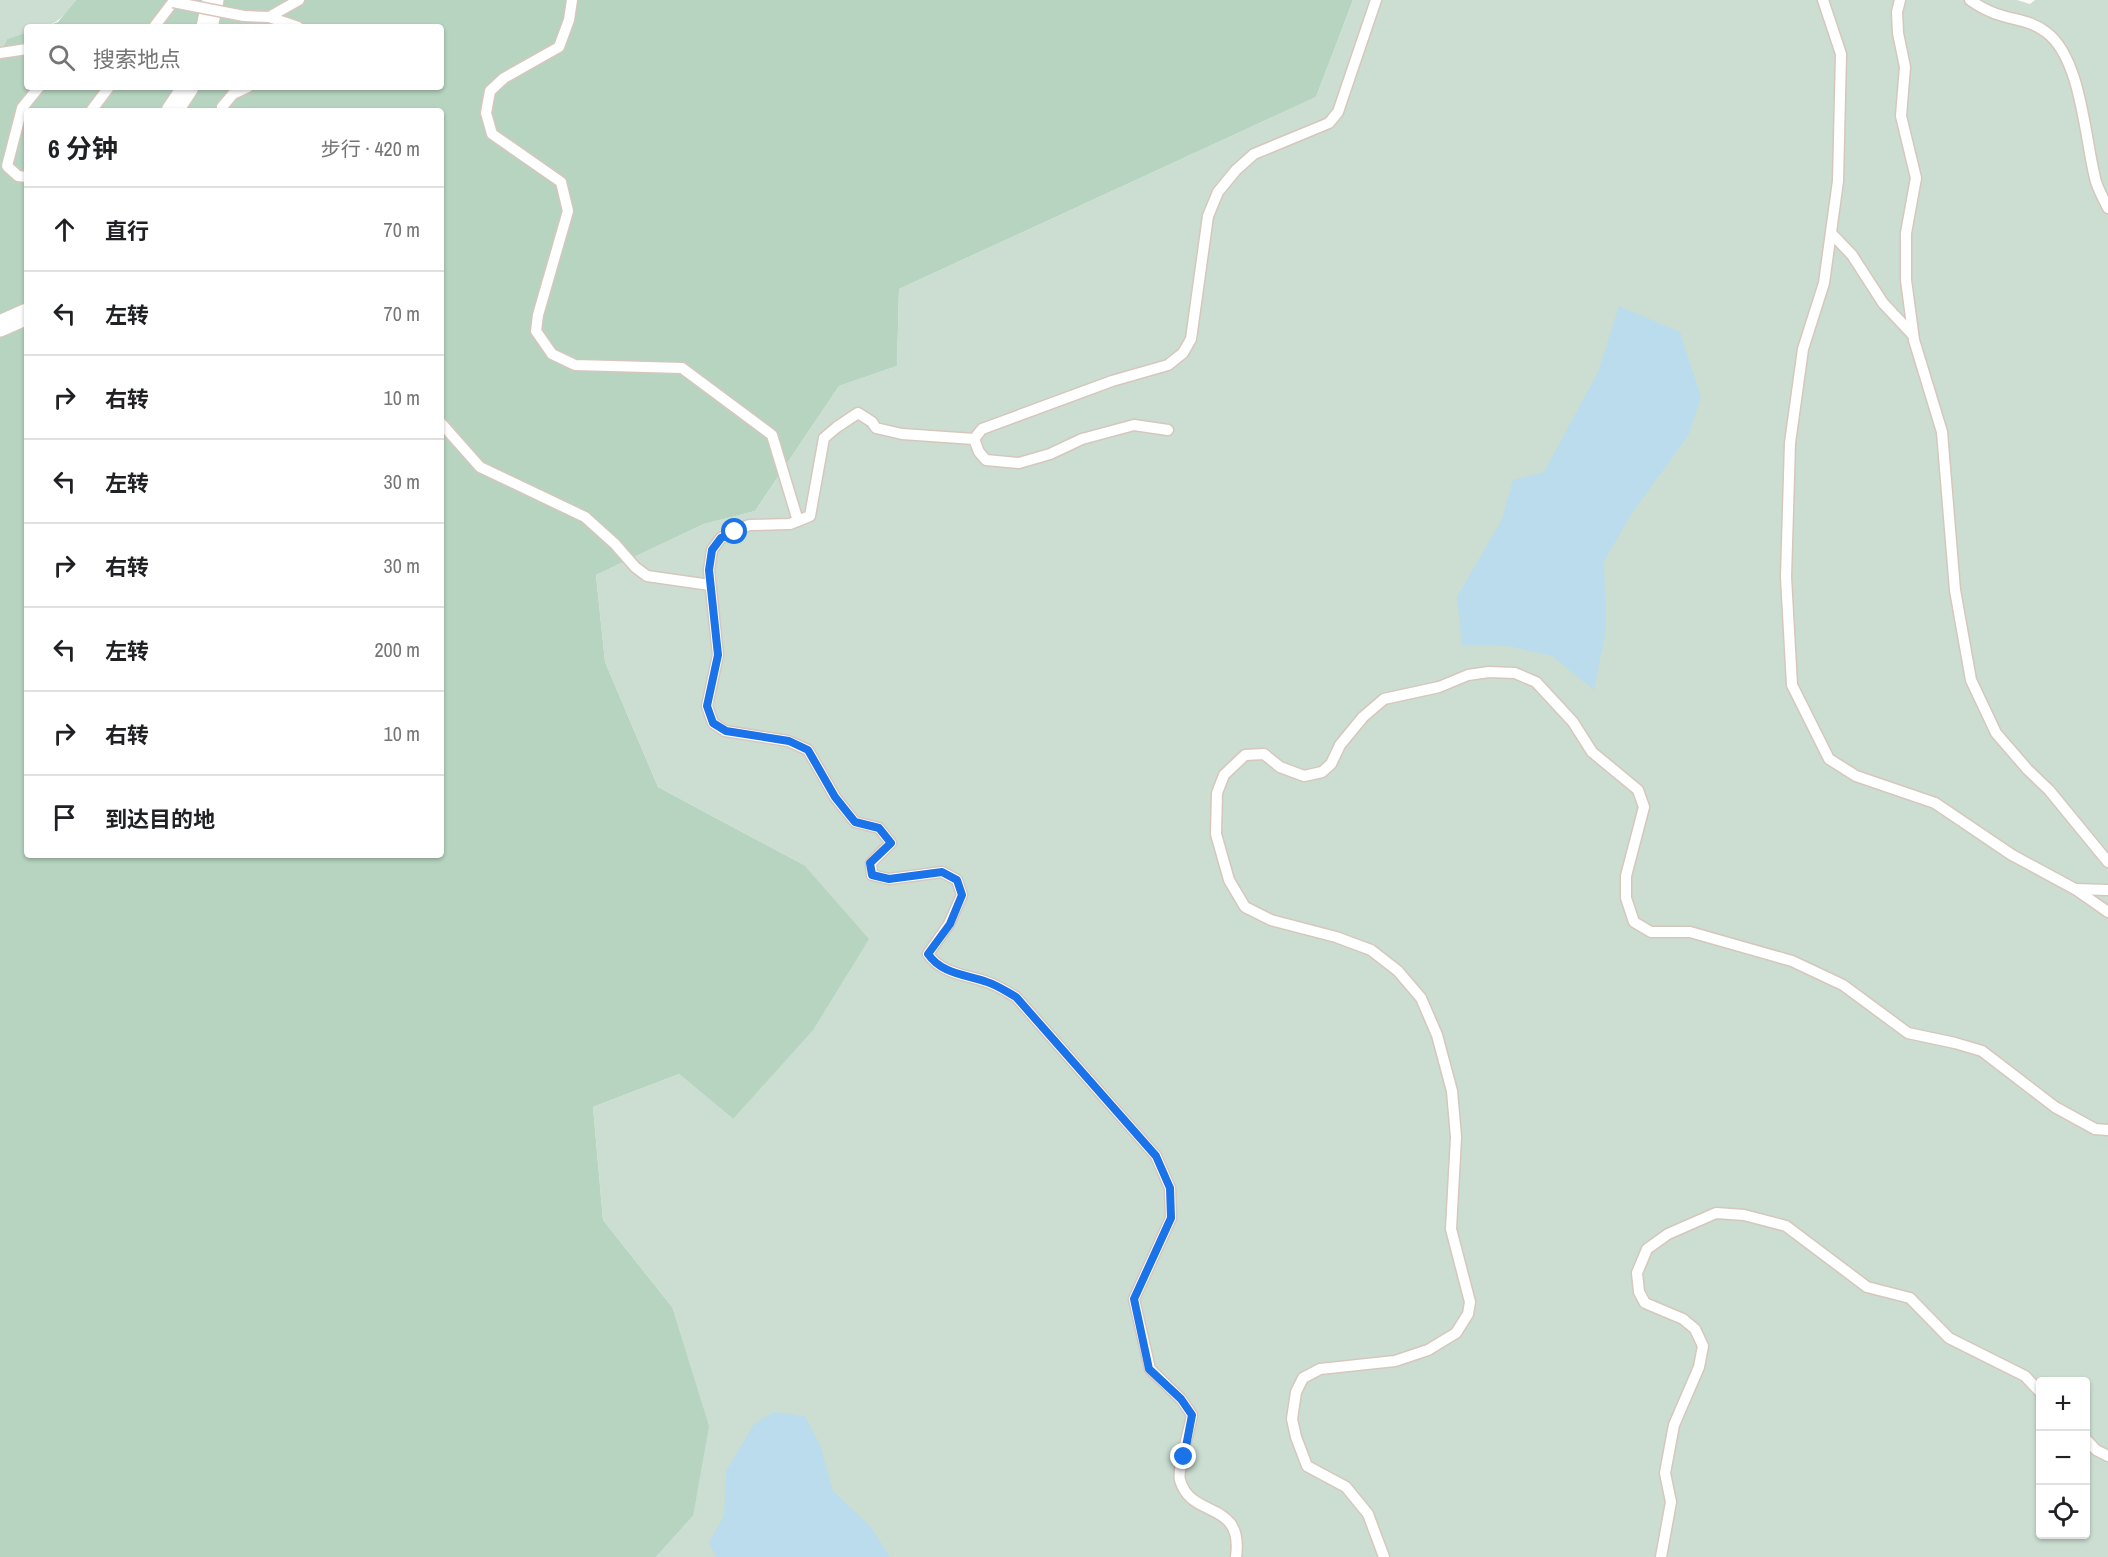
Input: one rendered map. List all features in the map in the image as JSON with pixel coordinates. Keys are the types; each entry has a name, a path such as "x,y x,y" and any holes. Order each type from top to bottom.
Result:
{"street":[{"path":"208,24 213,0"},
{"path":"174,108 186,90"},
{"path":"0,326 24,315"}],"lane":[{"path":"269,18 299,0"},
{"path":"572,0 569,20 559,46 504,78 490,91 486,113 492,134 561,182 568,211 538,315 536,331 552,354 575,365 682,368 772,435 798,521"},
{"path":"974,439 982,429 1112,381 1168,365 1183,353 1191,339 1208,216 1218,192 1236,170 1254,154 1329,123 1338,112 1376,0"},
{"path":"1824,0 1841,54 1838,181 1824,283 1803,349 1790,442 1786,577 1792,685 1829,759 1856,776 1935,803 2012,855 2075,889 2108,912"},
{"path":"1900,0 1898,33 1905,67 1901,116 1916,178 1906,233 1906,280 1913,334 1942,432 1955,590 1971,680 1996,733 2049,790 2108,862"},
{"path":"1970,0 1982,9 2030,22 2048,33 2065,56 2081,102 2097,184 2108,208"},
{"path":"156,24 173,2 244,16 269,18 288,24"},
{"path":"0,53 24,49"},
{"path":"24,177 18,176 7,166 22,108 37,90"},
{"path":"93,108 107,90"},
{"path":"222,108 233,94 242,90"},
{"path":"1832,233 1852,255 1883,303 1913,334"},
{"path":"974,439 902,434 876,428 872,422 858,413 824,438 810,516 790,524 749,525 721,538 712,550 709,570 718,655 707,706 713,723 726,731 789,741 808,750 835,797 855,822 879,828 891,843 870,863 872,875 889,879 942,872 957,880 962,895 950,924 928,954 935,964 956,975 988,982 1016,997 1156,1156 1170,1188 1171,1218 1134,1299 1139,1326 1149,1369 1181,1399 1192,1415 1179,1478 1185,1491 1196,1502 1222,1515 1236,1530 1238,1543 1236,1557"},
{"path":"974,439 979,452 986,460 1019,463 1050,454 1082,439 1134,425 1168,430"},
{"path":"444,426 480,467 585,517 647,576 710,585"},
{"path":"1384,1557 1368,1514 1346,1487 1307,1466 1292,1419 1296,1392 1303,1378 1320,1369 1395,1360 1428,1350 1456,1333 1468,1314 1470,1302 1451,1229 1456,1137 1452,1091 1437,1035 1421,998 1398,971 1371,950 1271,920 1245,907 1229,880 1216,834 1217,793 1224,776 1245,755 1264,754 1280,767 1304,776 1322,772 1331,764 1340,745 1363,717 1384,699 1439,687 1468,675 1489,672 1515,673 1526,677 1545,689 1573,722 1592,752 1638,790 1644,807 1626,876 1626,898 1634,922 1651,932 1690,932 1792,961 1842,985 1908,1034 1955,1043 1982,1052 2055,1107 2095,1129 2108,1130"},
{"path":"2075,889 2108,890"},
{"path":"1661,1557 1671,1502 1665,1473 1674,1425 1700,1367 1703,1346 1695,1329 1683,1319 1645,1303 1639,1292 1637,1273 1647,1249 1668,1234 1716,1213 1744,1215 1786,1226 1867,1287 1910,1298 1949,1338 2025,1376 2036,1388"},
{"path":"2090,1444 2108,1456"}],"green space":[{"path":"0,0 76,0 56,22 24,24 24,33 7,39 0,53"},
{"path":"76,0 1353,0 1316,97 899,289 897,366 839,386 755,511 704,524 596,575 605,662 658,787 804,865 869,939 813,1030 733,1119 679,1074 593,1107 603,1220 672,1307 709,1426 693,1516 656,1557 0,1557 0,53 7,39 24,33 24,90 444,90 444,24 52,24 58,22"},
{"path":"1353,0 2017,0 2030,4 2035,0 2108,0 2108,1557 656,1557 693,1516 672,1307 603,1220 593,1107 679,1074 733,1119 804,865 658,787 605,662 596,575 704,524 755,511 839,386 897,366 899,289 1316,97"}],"water":[{"path":"1619,306 1680,332 1701,397 1688,436 1632,513 1604,561 1606,629 1594,690 1552,656 1509,646 1462,645 1457,597 1502,519 1513,480 1544,472 1598,372"},
{"path":"774,1412 805,1416 820,1445 833,1491 870,1526 890,1557 716,1557 709,1542 724,1516 726,1471 754,1424"}],"route":[{"path":"735,532 721,538 712,550 709,570 718,655 707,706 713,723 726,731 789,741 808,750 835,797 855,822 879,828 891,843 870,863 872,875 889,879 942,872 957,880 962,895 950,924 928,954 935,964 956,975 988,982 1016,997 1156,1156 1170,1188 1171,1218 1134,1299 1149,1369 1181,1399 1192,1415 1184,1457"}]}
